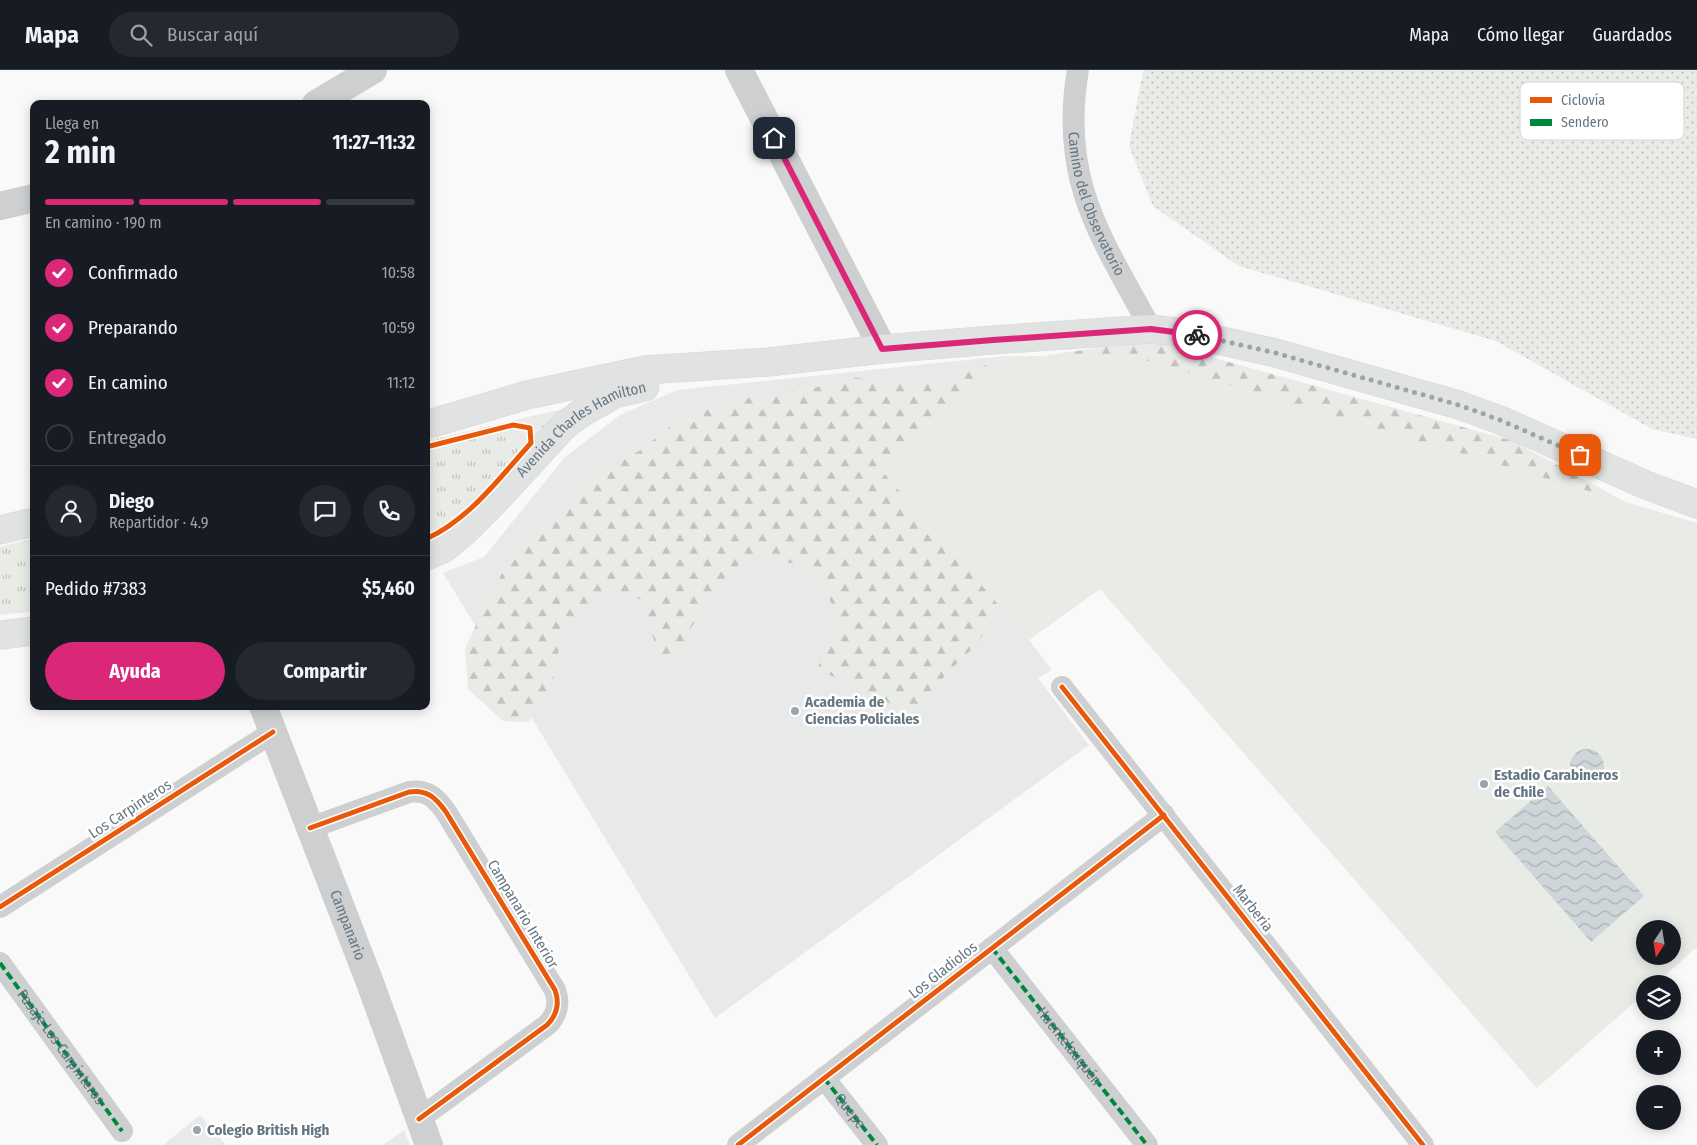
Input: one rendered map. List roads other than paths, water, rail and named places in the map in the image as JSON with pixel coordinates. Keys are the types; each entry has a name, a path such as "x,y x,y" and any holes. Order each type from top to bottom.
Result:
{"main road":[{"name":"Avenida Charles Hamilton","path":"430,423 527,395 645,370 769,362 882,349 1151,329 1186,333 1272,352 1459,405 1500,420 1646,485 1697,504"},
{"name":"Avenida Charles Hamilton","path":"430,554 443,549 465,531 564,426 581,413 615,394 769,362"},
{"path":"0,530 30,523"},
{"path":"0,635 30,631"}],"street":[{"path":"323,100 373,70"},
{"path":"739,70 882,349"},
{"name":"Camino del Observatorio","path":"1078,70 1075,91 1073,142 1083,192 1100,237 1151,329"},
{"path":"0,206 30,199"},
{"name":"Marberia","path":"1062,687 1423,1145"},
{"name":"Campanario","path":"265,710 369,980 429,1145"},
{"name":"Los Carpinteros","path":"0,907 273,732"},
{"name":"Campanario Interior","path":"310,828 409,792 424,792 435,797 555,990 558,998 558,1006 552,1020 547,1025 419,1119"},
{"name":"Los Gladiolos","path":"738,1145 1164,814"},
{"name":"Huentelauquén","path":"992,948 1147,1145"},
{"name":"Pasaje Los Carpinteros","path":"0,963 122,1131"},
{"name":"Quepe","path":"824,1078 877,1145"}],"water":[{"path":"1587,749 1594,750 1599,754 1603,759 1603,773 1599,778 1594,782 1587,783 1580,782 1575,778 1571,773 1570,766 1571,759 1575,754 1580,750"},
{"path":"1548,786 1644,896 1591,942 1495,832"}],"place":[{"name":"Academia de Ciencias Policiales","path":"795,711"},
{"name":"Estadio Carabineros de Chile","path":"1484,784"},
{"name":"Colegio British High","path":"197,1130"}]}
